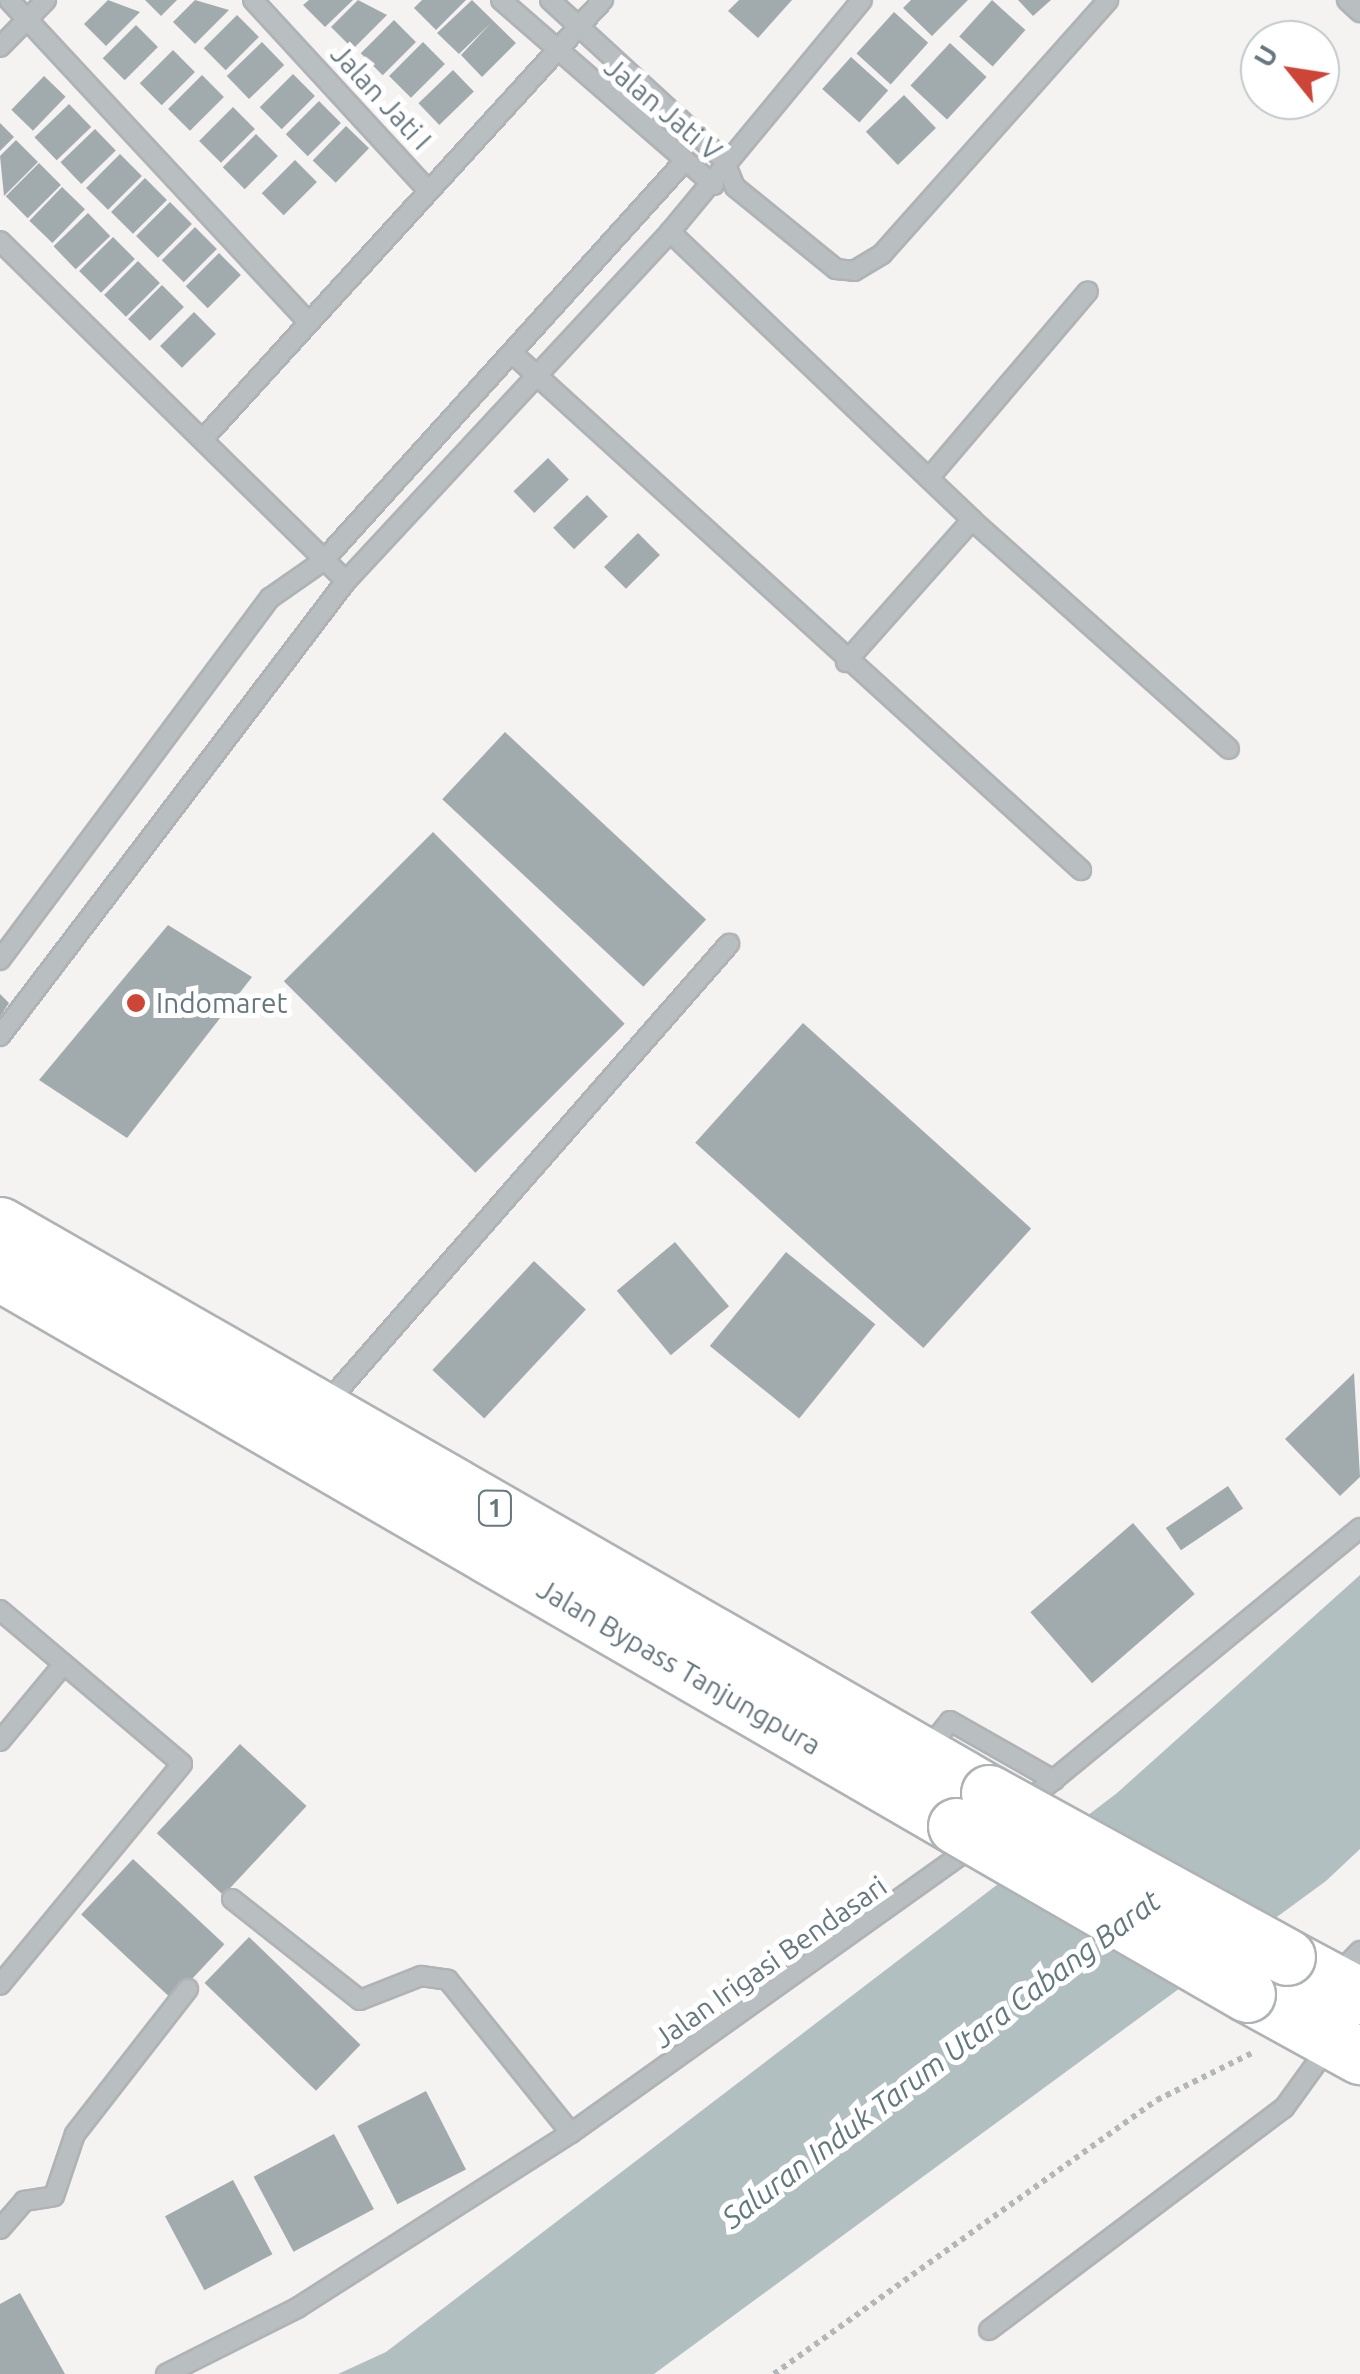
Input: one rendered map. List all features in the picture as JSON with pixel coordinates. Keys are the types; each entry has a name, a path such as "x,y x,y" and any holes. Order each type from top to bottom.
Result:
{"highway":[{"name":"Jalan Bypass Tanjungpura","path":"0,1225 923,1755 972,1810 1247,1994 1335,2001"},
{"name":"Jalan Bypass Tanjungpura","path":"0,1273 972,1810 1335,2001"}],"street":[{"path":"8,0 304,319"},
{"path":"0,47 46,0"},
{"name":"Jalan Jati I","path":"253,0 426,188"},
{"name":"Jalan Jati V","path":"501,0 557,56 706,184 735,187 724,160 550,0"},
{"path":"203,439 304,319 557,56 604,0"},
{"path":"0,1036 346,581 670,232 724,160 862,0"},
{"path":"735,187 836,269 854,271 882,254 1108,0"},
{"path":"1348,0 1360,12"},
{"path":"0,960 270,598 323,561 682,164"},
{"path":"670,232 972,520 1228,749"},
{"path":"0,241 346,581"},
{"path":"929,478 1088,291"},
{"path":"512,353 846,662 1081,870"},
{"path":"846,662 972,520"},
{"path":"323,1409 729,944"},
{"name":"Jalan Irigasi Bendasari","path":"166,2374 297,2308 572,2133 900,1907 1360,1528"},
{"path":"0,1610 182,1764 0,1985"},
{"path":"0,1740 64,1664"},
{"path":"923,1755 950,1722 1054,1780"},
{"path":"232,1899 360,2000 421,1976 448,1980 572,2133"},
{"path":"0,2229 24,2201 54,2196 75,2134 188,1989"},
{"path":"989,2330 1284,2108 1335,2001"}],"path":[{"path":"774,2374 1157,2100 1335,2001"}],"water":[{"name":"Saluran Induk Tarum Utara Cabang Barat","path":"1360,1575 1360,1849 1326,1881 654,2374 338,2374 386,2352 1117,1793"}],"building":[{"path":"108,0 140,12 106,46 84,24"},
{"path":"145,0 177,0 161,16"},
{"path":"195,0 229,10 195,44 173,22"},
{"path":"309,0 353,0 325,27 303,5"},
{"path":"358,0 387,15 353,49 331,27"},
{"path":"422,0 466,0 436,30 414,8"},
{"path":"472,0 516,43 482,77 461,55 490,24 459,54 437,33"},
{"path":"739,0 792,0 758,38 728,11"},
{"path":"911,0 968,0 932,36 903,8"},
{"path":"992,0 1025,30 993,67 959,36"},
{"path":"1018,0 1051,0 1033,16"},
{"path":"894,12 928,43 891,84 857,54"},
{"path":"237,15 259,37 226,70 204,48"},
{"path":"394,20 416,42 383,75 361,53"},
{"path":"136,25 158,47 125,80 103,58"},
{"path":"262,42 284,65 249,99 227,76"},
{"path":"423,42 445,64 411,98 389,76"},
{"path":"950,43 987,77 947,120 910,85"},
{"path":"173,50 195,72 162,105 140,83"},
{"path":"851,57 888,90 859,122 822,89"},
{"path":"453,70 474,92 439,125 418,103"},
{"path":"293,74 315,96 282,129 260,107"},
{"path":"202,75 224,97 190,131 168,109"},
{"path":"44,76 66,97 33,131 11,110"},
{"path":"904,95 936,128 898,165 866,132"},
{"path":"319,101 341,123 308,156 286,134"},
{"path":"69,104 91,127 57,160 34,137"},
{"path":"233,107 255,129 221,163 199,141"},
{"path":"0,123 14,137 0,151"},
{"path":"346,126 369,148 336,183 313,161"},
{"path":"95,129 116,151 81,184 60,162"},
{"path":"256,134 278,156 245,189 223,167"},
{"path":"16,140 38,162 4,196 0,156"},
{"path":"120,154 142,176 108,210 86,188"},
{"path":"295,160 317,182 284,215 262,193"},
{"path":"39,163 61,185 28,218 6,196"},
{"path":"145,178 167,200 133,234 111,212"},
{"path":"62,187 85,209 52,243 29,221"},
{"path":"170,202 192,224 158,258 136,236"},
{"path":"88,213 110,236 76,269 53,246"},
{"path":"195,227 217,249 184,282 162,260"},
{"path":"113,237 135,259 101,293 79,271"},
{"path":"219,253 241,275 208,308 186,286"},
{"path":"138,261 160,283 126,317 104,295"},
{"path":"162,285 184,307 150,341 128,319"},
{"path":"194,312 216,334 182,368 160,346"},
{"path":"548,458 569,480 534,513 513,491"},
{"path":"587,495 608,517 574,549 553,528"},
{"path":"638,533 660,555 626,589 604,567"},
{"path":"505,732 706,920 643,987 442,799"},
{"path":"433,832 625,1024 475,1173 284,981"},
{"path":"168,925 252,977 127,1138 39,1080"},
{"path":"0,994 9,1003 0,1017"},
{"path":"803,1023 1031,1228 923,1348 695,1143"},
{"path":"675,1242 729,1306 671,1355 617,1291"},
{"path":"786,1252 875,1324 799,1418 710,1346"},
{"path":"534,1261 586,1309 484,1418 432,1370"},
{"path":"1354,1373 1360,1477 1340,1496 1285,1439"},
{"path":"1228,1486 1243,1508 1181,1550 1166,1528"},
{"path":"1133,1523 1195,1594 1092,1683 1030,1612"},
{"path":"240,1744 307,1806 223,1895 157,1833"},
{"path":"133,1859 224,1944 173,2000 81,1915"},
{"path":"249,1937 360,2045 316,2091 205,1983"},
{"path":"426,2091 466,2169 397,2204 357,2126"},
{"path":"334,2134 374,2209 294,2252 254,2177"},
{"path":"233,2180 272,2254 204,2290 165,2216"},
{"path":"20,2293 65,2374 0,2374 0,2304"}],"place":[{"name":"Indomaret","path":"136,1003"}]}
